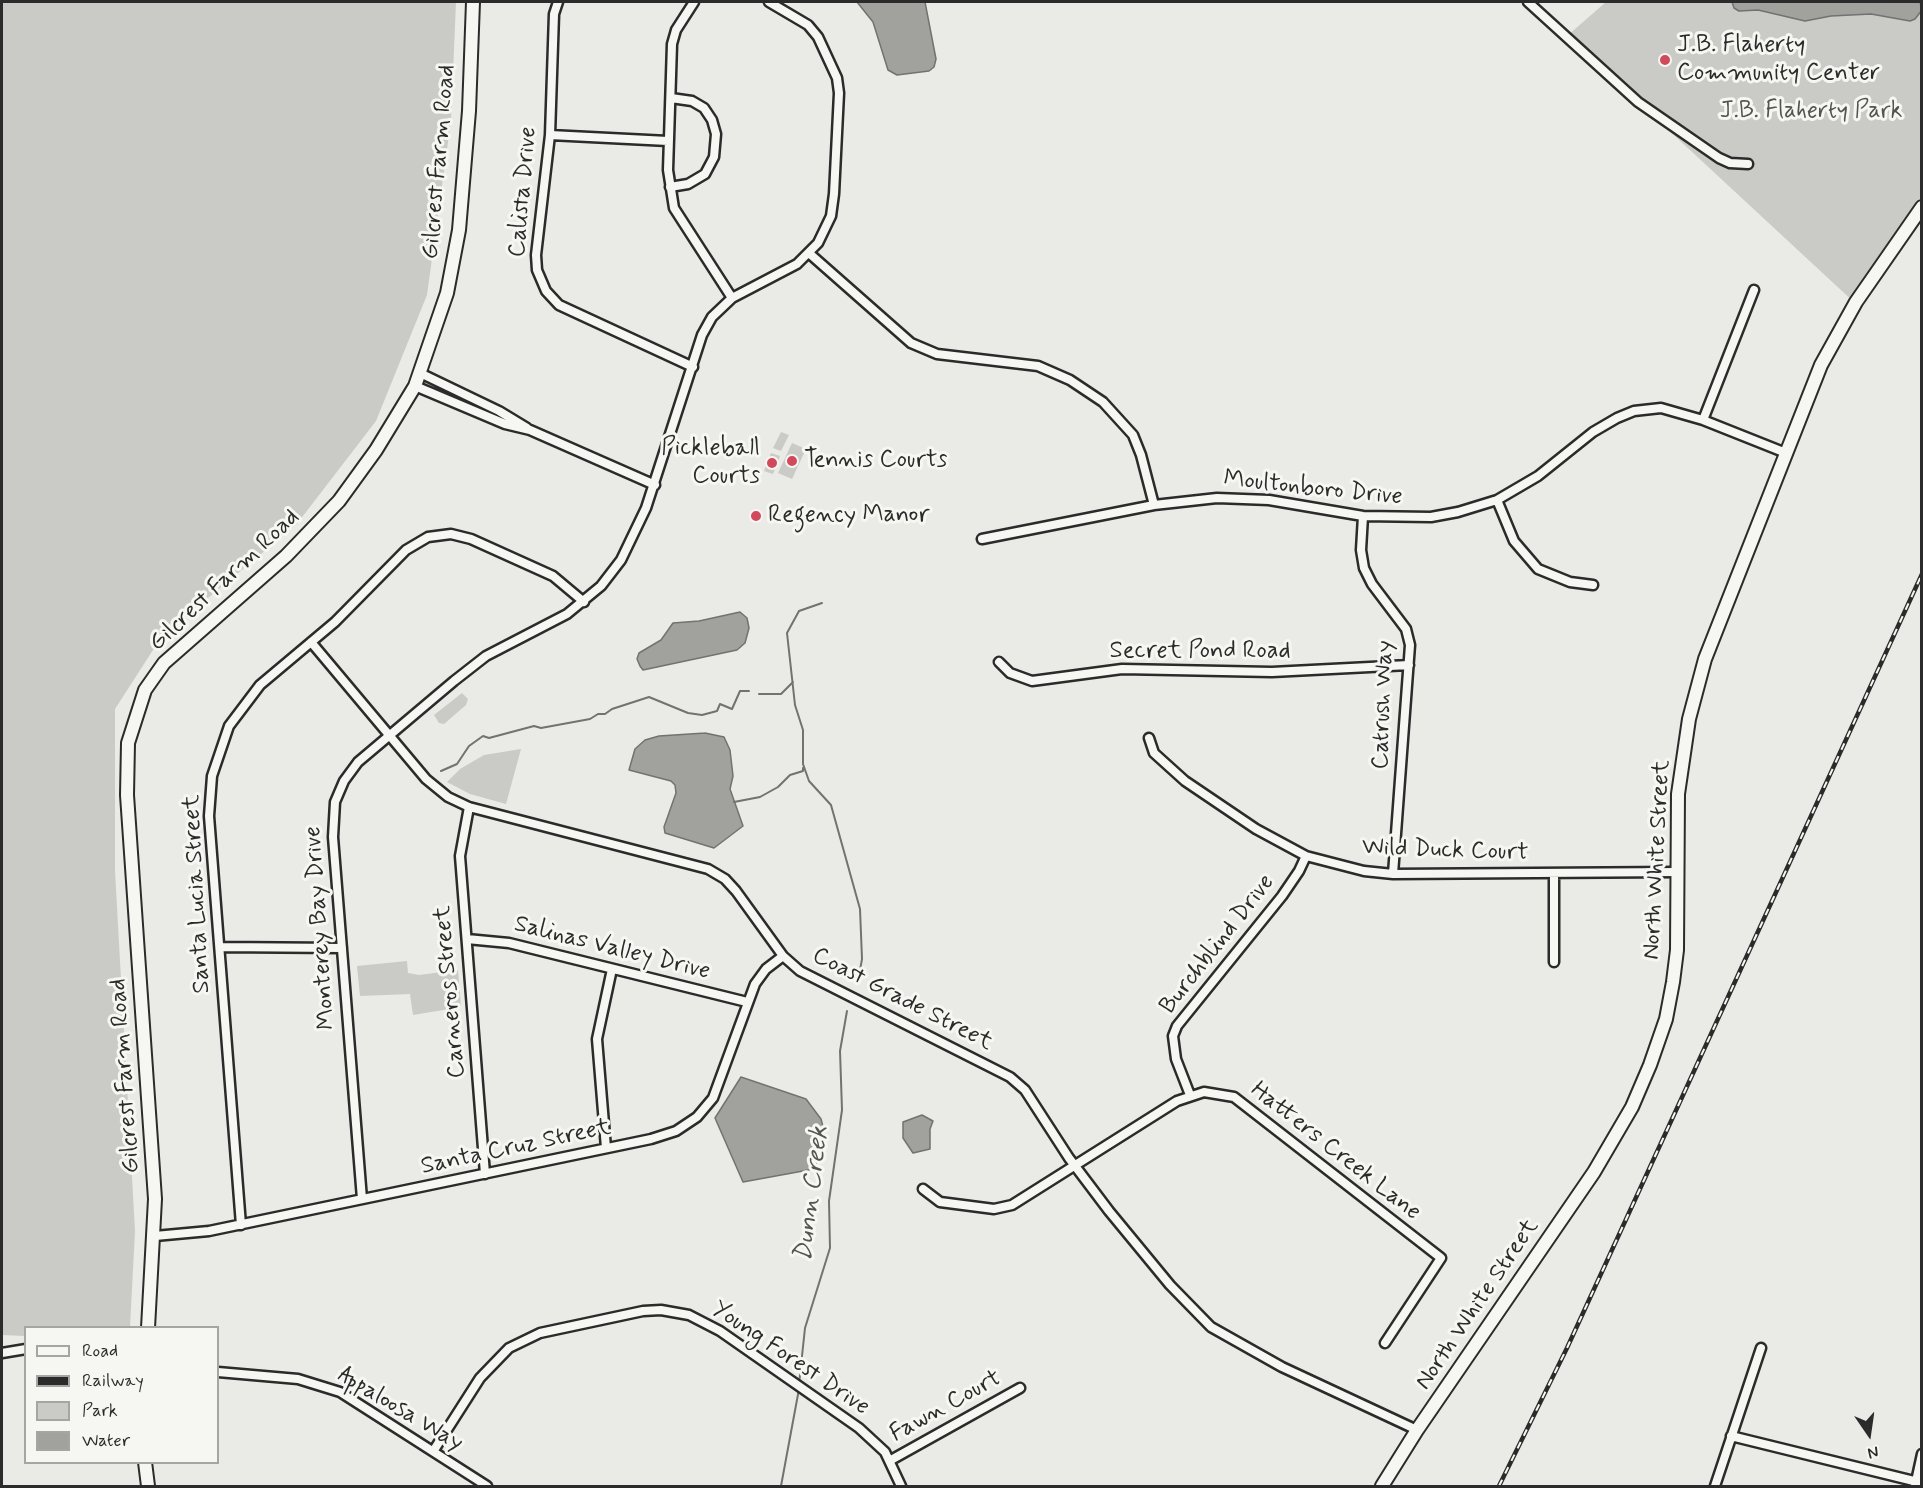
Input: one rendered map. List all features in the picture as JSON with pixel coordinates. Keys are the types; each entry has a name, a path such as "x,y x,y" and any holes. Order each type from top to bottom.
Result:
{"main road":[{"name":"Gilcrest Farm Road","path":"148,1326 155,1236 154,1156 126,766 128,743 136,711 146,690 164,663 286,556 339,501 376,450 415,386 447,293 459,230 470,111 473,2"},
{"name":"North White Street","path":"1382,1486 1612,1143 1650,1065 1666,1019 1677,950 1678,794 1692,709 1718,622 1821,365 1843,324 1922,207"},
{"path":"145,1464 148,1486"}],"street":[{"name":"Calista Drive","path":"558,2 554,14 550,135 536,255 537,270 546,291 559,305 693,367"},
{"path":"694,2 674,38 668,141 670,187 674,208 732,298"},
{"name":"Monterey Bay Drive","path":"362,1199 333,837 335,802 351,770 486,656 554,622 584,602 601,586 621,560 654,485 702,335 712,317 732,298 788,270 810,254 831,216 839,93 837,78 832,63 813,31 792,14 769,2"},
{"path":"1528,2 1638,102 1719,158 1730,163 1748,164"},
{"path":"670,187 694,181 705,174 714,157 716,134 712,120 704,108 692,100 671,98"},
{"path":"550,135 668,141"},
{"path":"810,254 911,343 938,354 1038,366 1070,380 1103,402 1133,435 1142,455 1154,505"},
{"path":"1703,420 1754,290"},
{"path":"420,373 499,411 530,430 654,485"},
{"path":"415,386 505,424 530,430"},
{"name":"Moultonboro Drive","path":"982,539 1154,505 1217,498 1269,500 1363,516 1431,517 1497,500 1538,477 1593,432 1634,411 1661,408 1703,420 1786,453"},
{"path":"1497,500 1514,541 1538,569 1570,582 1593,585"},
{"name":"Catrush Way","path":"1363,516 1361,550 1364,568 1372,584 1406,628 1410,645 1393,874"},
{"name":"Santa Lucia Street","path":"242,1225 209,816 210,789 215,761 229,726 249,697 356,602 406,550 419,541 451,534 471,539 553,576 584,602"},
{"name":"Coast Grade Street","path":"311,642 439,791 469,807 708,869 724,879 736,891 783,956 808,976 1010,1077 1025,1090 1075,1166 1141,1251 1210,1327 1274,1363 1417,1431"},
{"name":"Secret Pond Road","path":"999,662 1010,673 1032,681 1122,669 1272,672 1409,665"},
{"name":"Wild Duck Court","path":"1149,738 1154,753 1185,782 1256,829 1306,856 1364,871 1393,874 1677,872"},
{"name":"Carneros Street","path":"469,807 460,856 485,1174"},
{"name":"Burchblind Drive","path":"1190,1095 1176,1059 1173,1036 1177,1026 1282,896 1306,856"},
{"path":"1554,873 1554,962"},
{"name":"Salinas Valley Drive","path":"466,939 495,940 747,1002"},
{"path":"220,947 342,948"},
{"name":"Santa Cruz Street","path":"155,1236 185,1235 242,1225 663,1136 686,1126 705,1110 721,1082 747,1002 759,978 783,956"},
{"path":"606,1148 597,1039 612,969"},
{"name":"Hatters Creek Lane","path":"922,1189 940,1202 994,1209 1012,1205 1177,1101 1190,1095 1218,1093 1234,1097 1441,1258 1385,1343"},
{"name":"Young Forest Drive","path":"434,1450 480,1378 509,1348 540,1333 643,1311 678,1312 720,1331 859,1428 891,1460 901,1486"},
{"path":"1714,1486 1761,1348"},
{"path":"2,1353 24,1349"},
{"name":"Appaloosa Way","path":"219,1372 298,1379 322,1385 351,1397 487,1486"},
{"name":"Fawn Court","path":"891,1460 1020,1388"},
{"path":"1731,1437 1917,1484 1922,1454"}],"green space":[{"path":"2,2 456,2 451,120 427,295 376,421 296,525 162,636 115,709 115,871 135,1231 130,1326 24,1326 24,1336 2,1335"},
{"name":"J.B. Flaherty Park","path":"1606,2 1921,2 1921,209 1856,304 1567,36"},
{"name":"Pickleball Courts","path":"781,432 789,435 781,451 773,448"},
{"name":"Tennis Courts","path":"792,443 806,449 792,479 778,473"},
{"name":"Pickleball Courts","path":"771,453 780,456 773,474 764,471"},
{"path":"462,693 468,699 466,705 444,724 439,723 434,715"},
{"path":"521,749 506,804 470,794 447,782 460,769 484,755"},
{"path":"407,961 408,973 419,975 458,970 461,1007 413,1015 410,994 360,996 357,966"}],"water":[{"path":"857,2 925,2 936,59 934,67 929,71 897,75 888,70 873,22"},
{"path":"1732,2 1920,2 1922,10 1915,19 1910,21 1871,14 1831,16 1805,21 1758,10 1739,11 1734,8"},
{"path":"740,612 747,618 749,628 745,643 737,650 643,670 640,666 637,659 639,653 661,640 673,623 699,621"},
{"path":"705,733 724,737 730,750 733,776 730,789 743,826 714,848 665,833 664,827 676,793 675,785 671,781 629,770 635,749 645,740 659,736"},
{"path":"741,1077 806,1099 821,1119 826,1138 814,1169 743,1182 715,1118"},
{"path":"922,1115 933,1121 930,1129 930,1149 913,1153 903,1138 903,1122"}],"waterway":[{"path":"822,603 799,611 787,633 795,705 803,730 803,764 809,781 831,805 860,909 862,959 858,982"},
{"path":"759,694 781,694 793,682"},
{"path":"441,771 457,764 469,746 483,736 489,738 534,726 541,728 590,719 598,714 605,714 612,709 649,697 688,713 702,715 717,711 720,704 732,709 740,691 749,691"},
{"path":"734,802 760,797 778,787 790,775 803,771 803,768"},
{"name":"Dunn Creek","path":"799,1384 805,1328 830,1248 829,1201 842,1110 840,1051 847,1011"},
{"name":"Dunn Creek","path":"781,1486 799,1389"}],"railway":[{"path":"1499,1486 1567,1348 1922,574"}],"place":[{"name":"J.B. Flaherty Community Center","path":"1665,60"},
{"name":"Tennis Courts","path":"792,461"},
{"name":"Pickleball Courts","path":"772,463"},
{"name":"Regency Manor","path":"756,516"}]}
